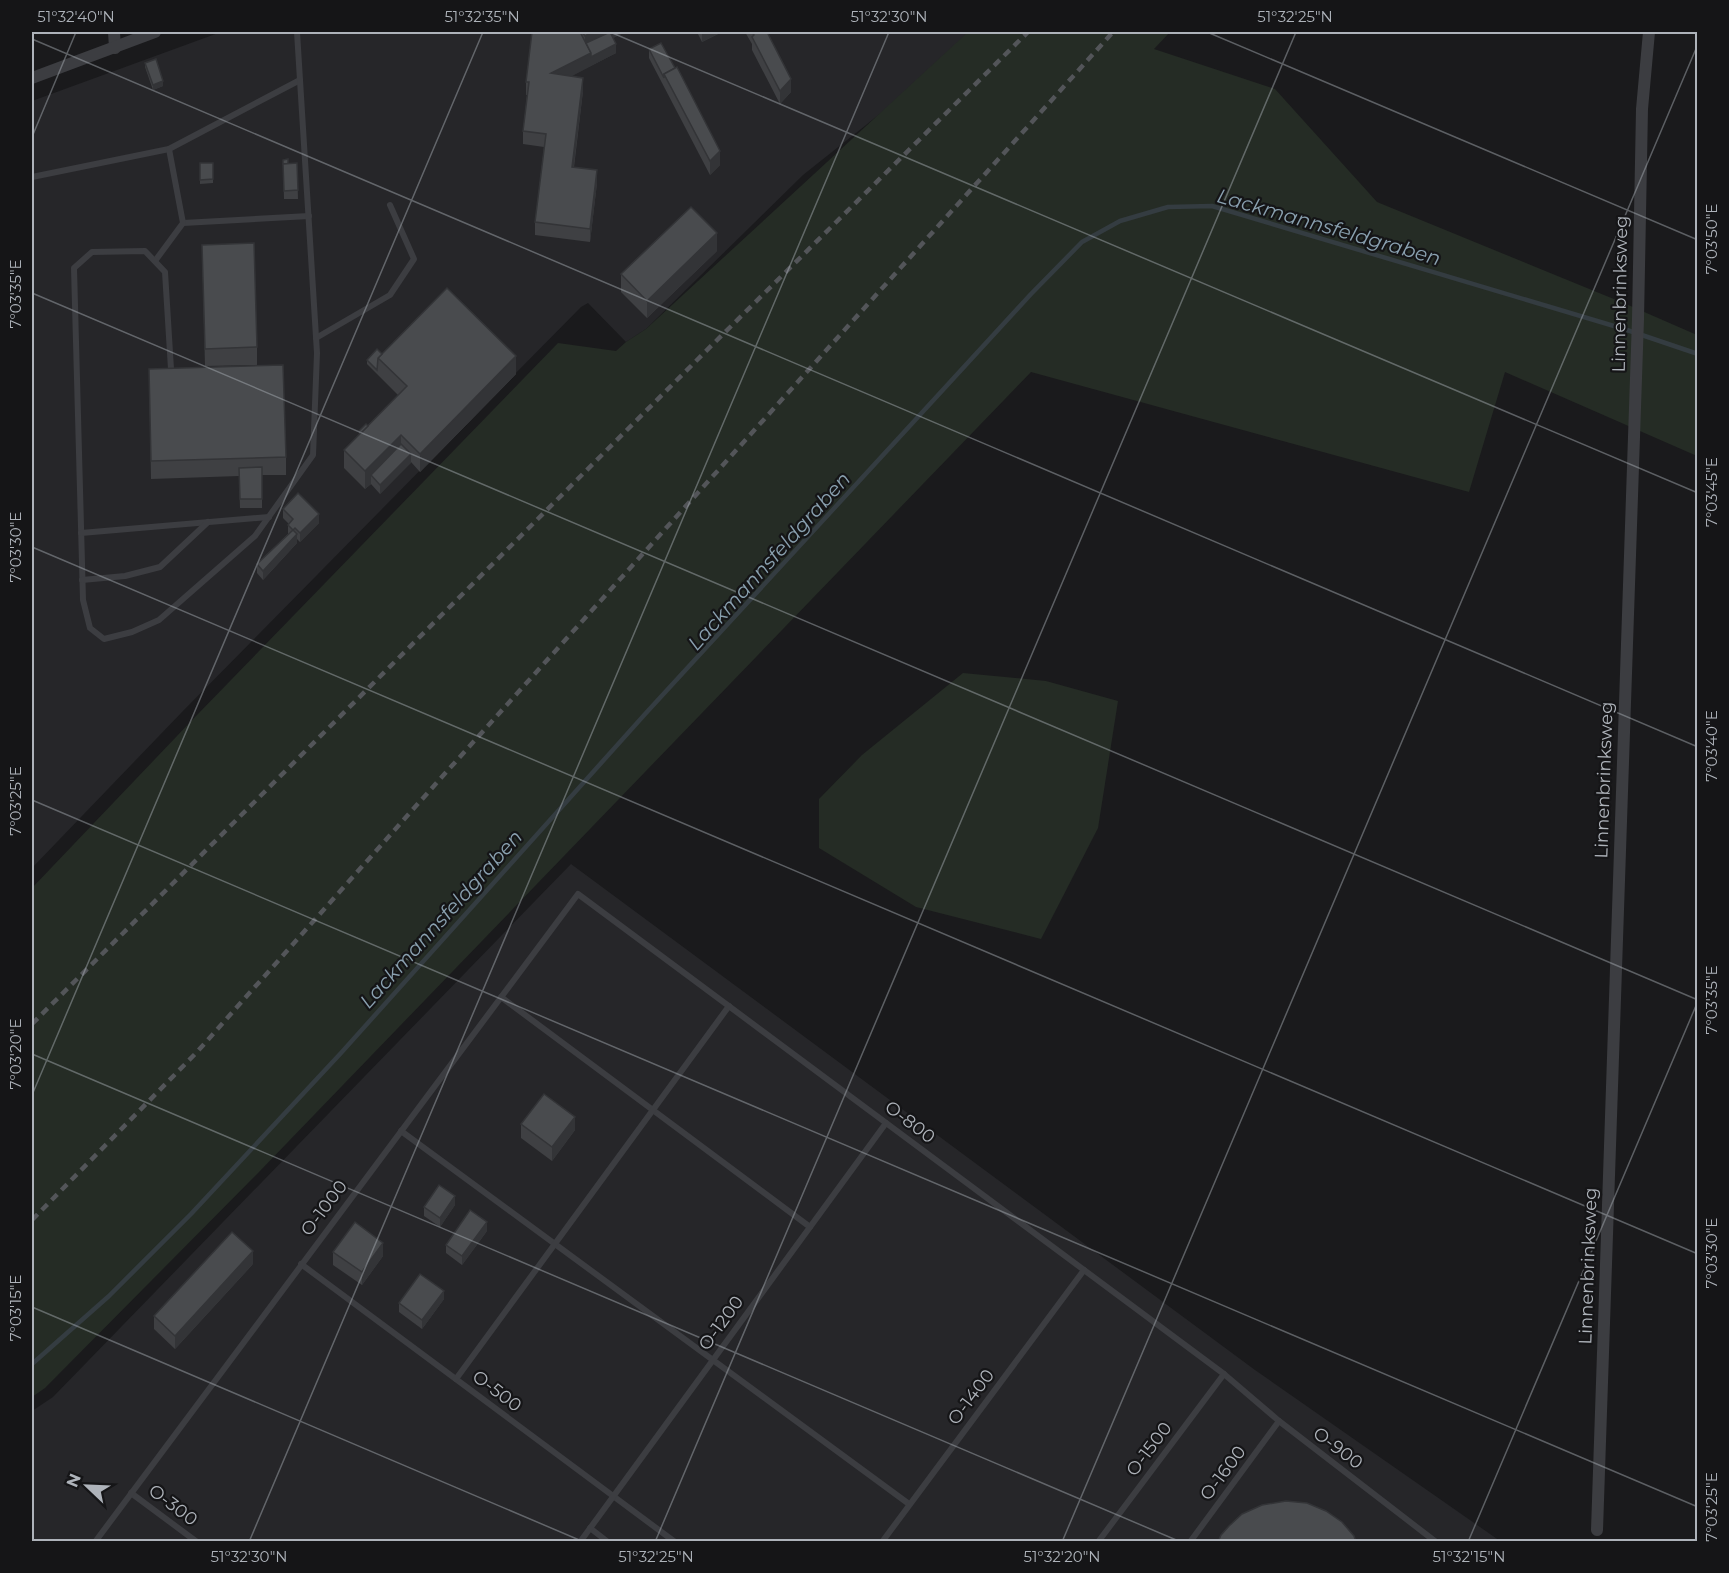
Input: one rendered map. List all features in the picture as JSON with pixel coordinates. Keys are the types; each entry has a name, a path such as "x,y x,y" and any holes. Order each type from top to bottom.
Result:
{"street":[{"path":"114,32 115,48"},
{"path":"32,78 155,32"},
{"name":"Linnenbrinksweg","path":"1597,1536 1638,319 1642,109 1649,32"}],"lane":[{"path":"171,369 165,272 145,251 92,252 74,268 82,580 83,600 90,628 105,639 132,632 159,620 255,536 313,455 317,353 297,32"},
{"path":"32,177 169,149 300,80"},
{"path":"155,261 183,223 169,149"},
{"path":"316,338 390,295 414,259 390,205"},
{"path":"183,223 309,216"},
{"path":"81,533 269,517"},
{"path":"82,580 125,576 160,567 208,522"},
{"name":"O-1000","path":"95,1542 578,894"},
{"name":"O-800","path":"578,894 1224,1374"},
{"path":"501,997 810,1227"},
{"path":"456,1379 729,1006"},
{"name":"O-1200","path":"580,1542 886,1123"},
{"path":"401,1131 909,1504"},
{"name":"O-500","path":"302,1264 675,1542"},
{"name":"O-1400","path":"882,1542 1084,1270"},
{"name":"O-900","path":"1224,1374 1279,1421 1436,1542"},
{"name":"O-1500","path":"1098,1542 1224,1374"},
{"name":"O-1600","path":"1190,1542 1279,1421"},
{"name":"O-300","path":"131,1493 197,1542"},
{"path":"590,1528 609,1542"}],"shaded area":[{"path":"221,32 983,32 803,175 646,329 626,342 588,303 581,307 182,712 32,868 32,101"},
{"path":"968,32 1170,32 1154,49 1275,89 1377,202 1697,335 1697,456 1505,372 1469,492 1031,372 259,1172 45,1388 32,1397 32,888 558,343 616,351 646,329"},
{"path":"963,673 1046,681 1118,701 1098,828 1041,939 916,907 819,848 819,799 862,755"},
{"path":"571,864 1255,1370 1500,1541 32,1542 32,1411 53,1397"}],"building":[{"path":"532,32 580,32 591,53 551,73 583,78 572,167 597,170 590,229 535,222 546,134 523,131"},
{"path":"610,32 616,44 591,57 586,43"},
{"path":"752,32 767,32 791,79 780,91 752,37 754,35"},
{"path":"661,43 675,68 664,74 664,78 649,49"},
{"path":"156,59 163,81 153,85 145,63"},
{"path":"677,67 720,151 710,161 664,74"},
{"path":"200,163 213,163 213,179 200,180"},
{"path":"297,163 298,190 284,191 283,164"},
{"path":"691,207 717,233 647,301 621,274"},
{"path":"254,243 257,347 205,349 202,245"},
{"path":"447,288 516,356 420,454 401,435 365,471 344,450 407,386 378,358"},
{"path":"377,349 382,354 378,358 377,370 367,360"},
{"path":"283,365 286,457 151,461 149,369"},
{"path":"366,424 368,426 361,433 359,431"},
{"path":"401,444 411,454 380,485 371,475"},
{"path":"262,467 262,499 240,499 239,468"},
{"path":"298,493 319,514 300,533 288,525 293,519 283,509"},
{"path":"293,530 297,534 263,571 257,564"},
{"path":"544,1094 575,1117 552,1147 521,1124"},
{"path":"439,1185 455,1196 440,1218 424,1207"},
{"path":"470,1210 487,1222 462,1256 446,1245"},
{"path":"355,1222 383,1243 362,1272 333,1252"},
{"path":"232,1232 253,1251 175,1336 154,1316"},
{"path":"420,1274 444,1291 422,1320 399,1303"},
{"path":"1286,1501 1307,1503 1326,1511 1342,1522 1354,1536 1356,1542 1218,1542 1221,1535 1242,1514 1262,1505"}],"waterway":[{"name":"Lackmannsfeldgraben","path":"32,1364 109,1296 191,1214 341,1053 646,713 1031,294 1082,242 1120,221 1168,207 1212,206 1624,329 1698,354"}],"railway":[{"path":"32,1024 1028,32"},
{"path":"32,1220 197,1052 1113,32"}]}
